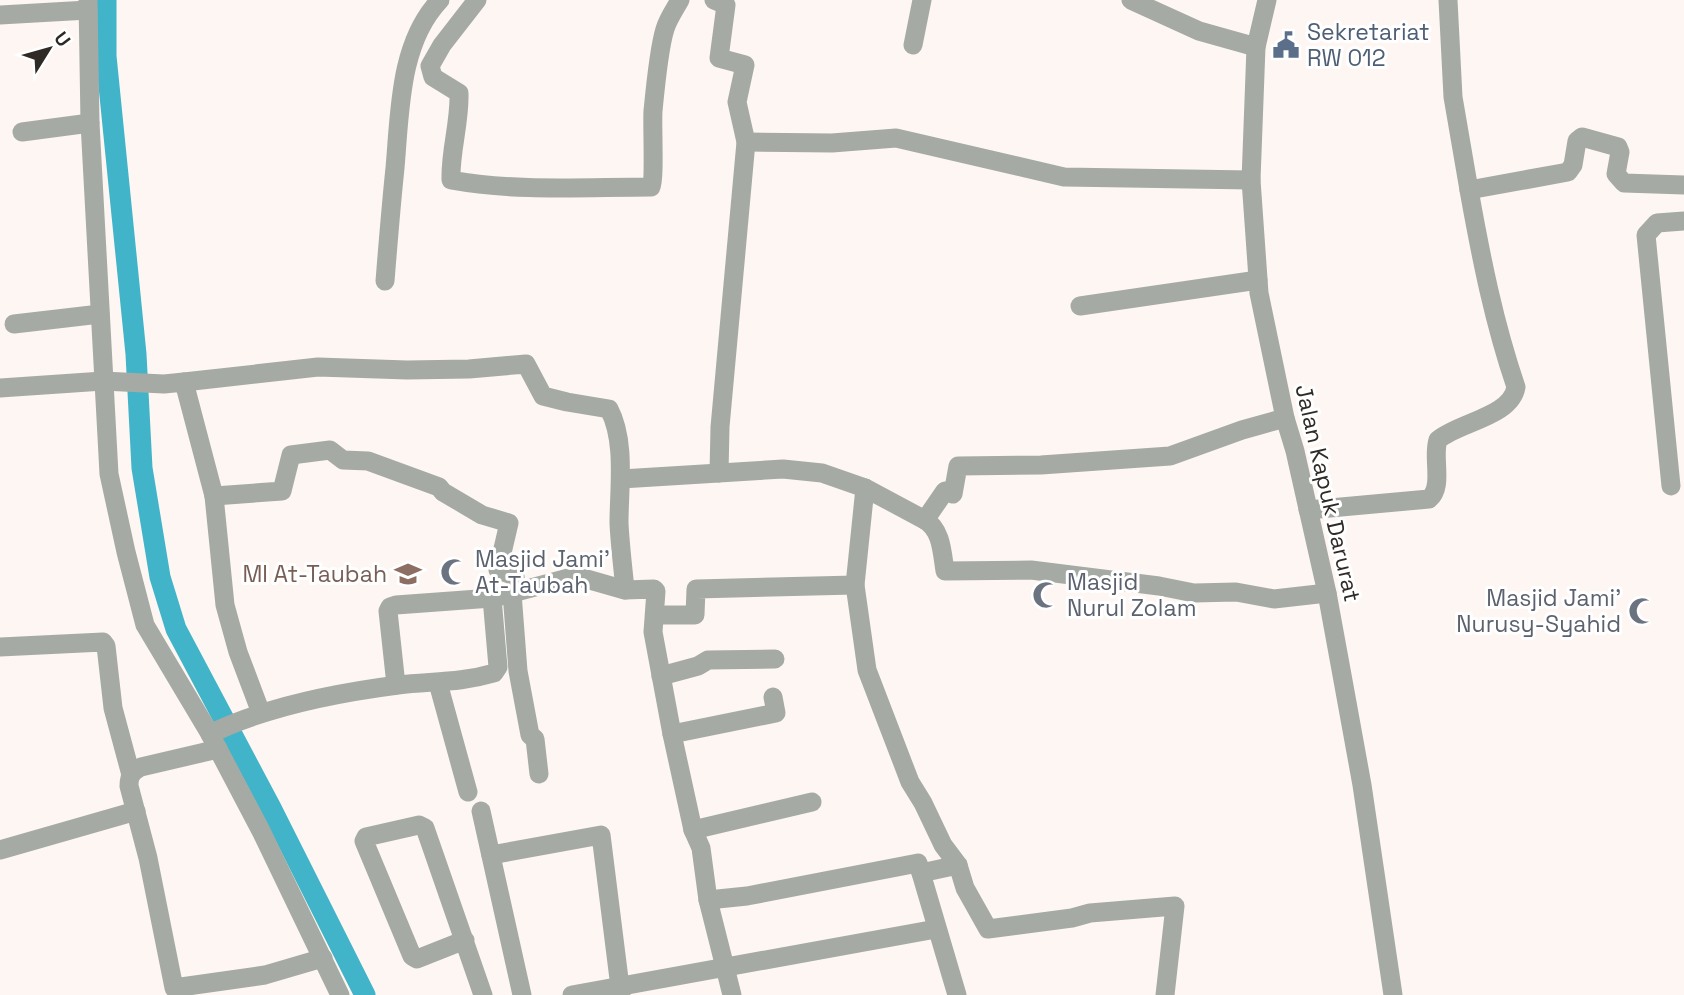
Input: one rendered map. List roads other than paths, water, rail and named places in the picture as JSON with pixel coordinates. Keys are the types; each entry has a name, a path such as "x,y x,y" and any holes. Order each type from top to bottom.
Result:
{"street":[{"path":"385,281 402,88 414,44 429,12 440,0"},
{"path":"477,0 442,44 430,66 433,77 459,93 451,180 481,185 651,187 654,182 653,111 658,74 665,29 680,0"},
{"path":"714,0 726,5 719,58 745,65 737,102 746,142 720,427 719,472"},
{"path":"913,45 922,0"},
{"path":"1131,0 1199,31 1256,47"},
{"name":"Jalan Kapuk Darurat","path":"1267,0 1256,47 1251,180 1258,280 1285,418 1327,593 1362,785 1393,995"},
{"path":"1308,510 1429,499 1436,490 1435,452 1438,440 1454,429 1504,407 1515,393 1516,387 1501,345 1483,269 1452,97 1448,0"},
{"path":"0,15 51,5 88,5 90,124 100,314 111,382 109,474 145,625 218,737 340,995"},
{"path":"22,132 90,124"},
{"path":"1469,190 1568,172 1573,165 1577,141 1582,137 1618,147 1620,152 1616,174 1622,183 1684,185"},
{"path":"746,142 832,143 896,138 1064,177 1251,180"},
{"path":"1671,486 1646,235 1657,223 1684,221"},
{"path":"1080,306 1258,280"},
{"path":"14,324 100,314"},
{"path":"0,388 111,382 164,384 318,367 407,370 469,369 526,364 543,396 609,408 615,419 621,479 619,523 625,590"},
{"path":"184,382 214,496 225,605 258,715"},
{"path":"925,520 945,492 953,494 958,466 1041,465 1170,456 1285,418"},
{"path":"214,496 282,491 291,455 330,450 343,460 368,461 439,487 482,515 509,523 498,570 515,576 518,671 530,735 535,739 540,774"},
{"path":"621,479 783,469 822,473 865,488 930,523 940,540 945,571 1031,570 1194,593 1236,592 1274,599 1327,593"},
{"path":"865,488 855,585 867,670 909,782 923,803 943,845 958,864 965,888 988,929 1072,918 1090,913 1175,906 1165,995"},
{"path":"396,685 388,611 390,607 492,598 576,576 625,590 654,589 653,632 672,734 693,830 701,848 708,900 732,995"},
{"path":"655,615 695,615 696,589 855,585"},
{"path":"131,775 141,767 218,737 258,715 396,685 472,679 494,673 498,667 492,598"},
{"path":"0,647 103,642 106,646 113,708 131,775 129,786 148,859 169,993 265,975 323,958"},
{"path":"661,676 698,666 708,660 775,659"},
{"path":"438,683 468,792"},
{"path":"672,734 776,713 773,697"},
{"path":"693,830 812,802"},
{"path":"0,850 135,811"},
{"path":"481,811 522,995"},
{"path":"465,940 414,958 364,841 366,837 419,825 425,828 465,940 483,995"},
{"path":"491,855 601,835 621,991"},
{"path":"708,900 747,896 918,863 957,995"},
{"path":"921,873 958,864"},
{"path":"572,995 621,991 936,929"}],"waterway":[{"path":"106,0 106,56 136,354 142,468 160,577 176,629 271,808 365,995"}],"place":[{"name":"Sekretariat RW 012","path":"1286,45"},
{"name":"Masjid Jami' At-Taubah","path":"454,572"},
{"name":"MI At-Taubah","path":"408,574"},
{"name":"Masjid Nurul Zolam","path":"1046,595"},
{"name":"Masjid Jami' Nurusy-Syahid","path":"1642,611"}]}
